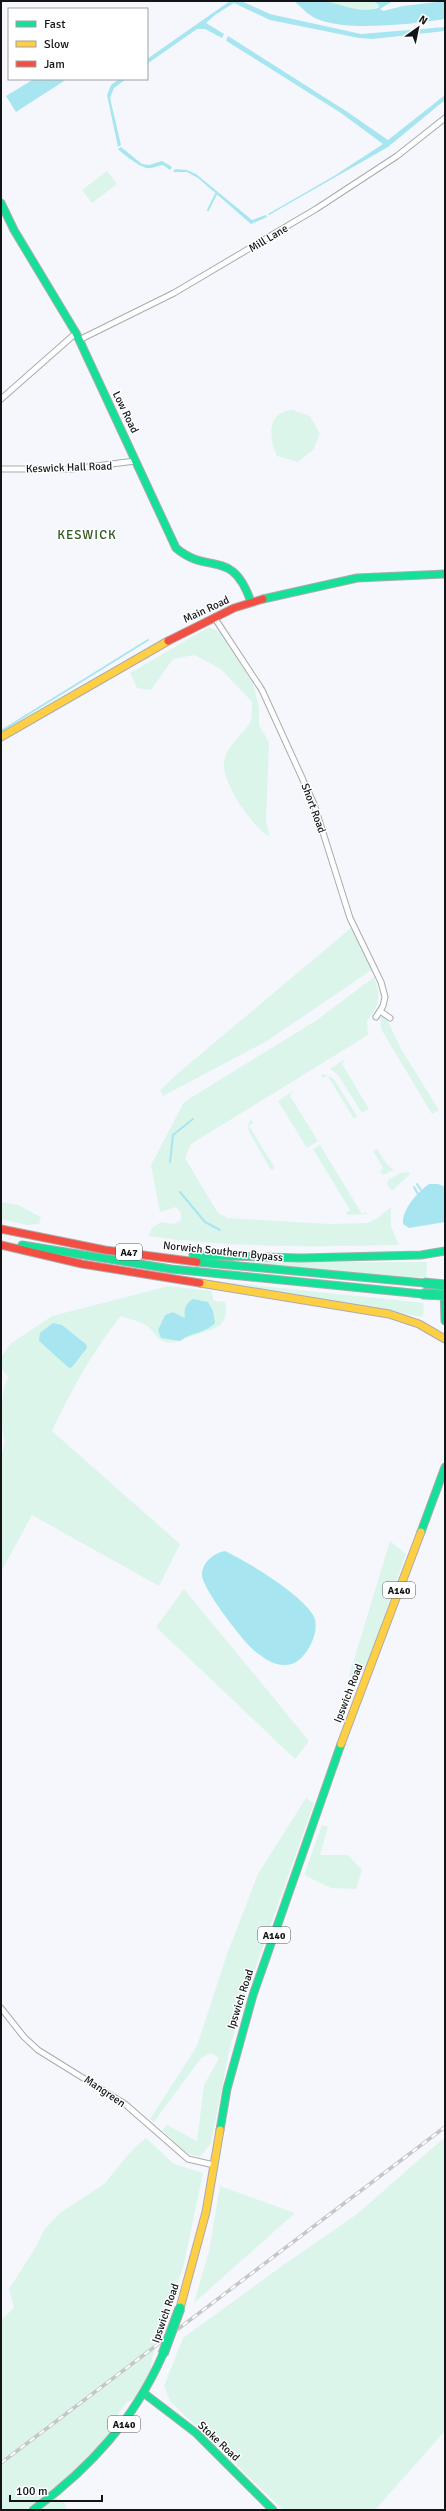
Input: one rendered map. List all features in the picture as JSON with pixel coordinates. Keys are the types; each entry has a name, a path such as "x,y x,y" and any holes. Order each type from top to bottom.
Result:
{"main road":[{"name":"Low Road","path":"1,203 14,230 78,337 176,548 185,556 220,564 236,573 246,586 252,602"},
{"name":"Main Road","path":"1,738 214,617 252,602 274,595 357,578 445,574"},
{"name":"Norwich Southern Bypass","path":"1,1228 87,1247 203,1262 445,1284"},
{"name":"A47","path":"29,1235 153,1252 198,1256 301,1258 421,1255 445,1251"},
{"name":"Norwich Southern Bypass","path":"1,1241 68,1255 130,1264 422,1294 445,1295"},
{"name":"A47","path":"1,1246 47,1258 295,1298 409,1319 431,1328 445,1339"},
{"path":"445,1284 443,1307 445,1321"},
{"name":"Ipswich Road","path":"33,2510 79,2475 98,2457 146,2394 163,2354 180,2308 203,2226 227,2089 253,1995 337,1756 445,1467"},
{"name":"Stoke Road","path":"146,2394 166,2408 202,2440 273,2510"}],"street":[{"name":"Mill Lane","path":"1,399 78,337 174,293 316,209 397,156 445,118"},
{"name":"Keswick Hall Road","path":"1,469 72,469 136,461"},
{"name":"Short Road","path":"214,617 262,690 314,804 350,918 381,982 385,997 376,1017"},
{"path":"380,1011 390,1018"},
{"name":"Mangreen","path":"1,2008 24,2037 38,2050 125,2104 188,2159 214,2165"}],"green space":[{"path":"324,1 373,1 379,5 369,10 361,10"},
{"path":"107,171 117,184 92,203 82,190"},
{"path":"292,410 310,416 320,434 313,450 298,462 277,456 271,435 274,421 278,416 284,412"},
{"path":"209,627 220,632 253,683 259,708 259,725 269,742 266,822 270,837 256,825 240,805 228,783 225,773 225,757 251,720 252,702 221,669 194,655 173,659 151,690 137,688 130,673"},
{"path":"351,928 373,969 267,1041 163,1096 160,1090 177,1074"},
{"path":"374,977 378,990 378,1000 375,1010 367,1021 368,1035 191,1144 185,1158 218,1213 228,1218 330,1224 367,1223 378,1218 391,1207 391,1226 399,1245 242,1245 148,1236 152,1228 161,1222 174,1224 181,1220 181,1213 176,1207 160,1212 151,1165 184,1102 317,1020"},
{"path":"380,1017 386,1017 401,1049 439,1110 432,1114 381,1029"},
{"path":"345,1059 342,1064 369,1109 362,1113 338,1075 330,1069"},
{"path":"321,1075 327,1075 323,1078"},
{"path":"327,1076 334,1079 357,1116 354,1119"},
{"path":"293,1091 290,1096 318,1141 307,1148 278,1101"},
{"path":"251,1119 253,1123 249,1126 275,1168 271,1170 249,1132 248,1125"},
{"path":"320,1145 362,1214 366,1212 367,1214 348,1215 346,1213 350,1210 313,1149"},
{"path":"377,1149 386,1163 394,1170 383,1175 380,1171 383,1168 373,1151"},
{"path":"409,1172 410,1174 392,1191 387,1184 388,1180 400,1173"},
{"path":"1,1202 18,1205 41,1217 39,1224 27,1225 1,1219"},
{"path":"243,1262 427,1262 426,1278"},
{"path":"205,1280 424,1303 423,1317"},
{"path":"169,1286 211,1291 214,1301 225,1302 225,1318 218,1327 181,1340 187,1335 209,1328 193,1299 189,1302 184,1311 185,1318 173,1312 165,1315 158,1330 180,1341 174,1342 163,1341 144,1324 121,1316 83,1371 52,1431 180,1544 159,1586 32,1515 1,1572 1,1456 5,1443 2,1427 2,1401 5,1384 8,1377 1,1367 1,1357 10,1344 52,1316","holes":["62,1325 83,1341 87,1348 68,1368 40,1333"]},
{"path":"390,1541 406,1554 366,1668 355,1679 349,1676"},
{"path":"184,1589 309,1741 295,1759 156,1627"},
{"path":"306,1798 314,1803 243,2003 230,2047 211,2143 200,2157 186,2153 162,2130 167,2125 197,2141 204,2085 219,2058 211,2053 201,2058 154,2122 150,2119 197,2046 227,1954 258,1874"},
{"path":"322,1825 328,1827 320,1855 348,1855 362,1870 356,1889 331,1888 304,1875"},
{"path":"445,2137 445,2431 375,2510 283,2510 170,2401 164,2386 183,2338 357,2214"},
{"path":"146,2138 174,2164 203,2173 184,2264 152,2358 150,2376 139,2396 126,2403 118,2414 108,2438 74,2472 25,2510 1,2510 1,2320 14,2308 9,2289 34,2250 44,2230 60,2213 104,2184 133,2149"},
{"path":"220,2186 295,2213 194,2303 209,2251"},
{"path":"56,2498 65,2503 67,2510 40,2510"}],"water":[{"path":"230,1 241,1 270,14 361,34 445,27 445,31 373,39 359,38 270,20 234,3 215,15 206,23 224,34 222,38 205,29 197,29 148,63 148,58"},
{"path":"294,1 322,1 356,9 370,10 378,8 379,5 373,1 393,1 380,9 383,11 403,6 445,1 445,19 398,25 345,25 317,19"},
{"path":"228,36 346,111 388,140 445,95 445,100 388,147 269,215 268,214 334,176 383,144 341,113 228,42 226,40"},
{"path":"32,80 64,81 16,112 6,96"},
{"path":"118,80 125,80 114,88 110,98 121,145 118,147 107,95 111,85"},
{"path":"121,147 142,164 149,165 162,161 172,167 170,170 163,165 152,168 143,167 128,158 118,149"},
{"path":"175,169 187,170 196,174 252,220 266,215 267,217 251,224 198,178 187,172 173,172"},
{"path":"429,1184 438,1184 445,1187 445,1222 409,1228 403,1224 405,1213 415,1197"},
{"path":"193,1299 208,1302 213,1311 215,1323 207,1329 180,1341 161,1338 158,1330 165,1315 173,1312 185,1318 184,1312 186,1307"},
{"path":"53,1323 62,1325 86,1344 87,1348 72,1367 69,1368 39,1341 40,1333"},
{"path":"225,1551 260,1570 286,1588 306,1606 313,1615 316,1628 312,1643 298,1661 292,1664 282,1665 272,1662 260,1655 242,1638 216,1603 204,1582 202,1575 206,1562 213,1556"}],"waterway":[{"path":"208,210 216,194"},
{"path":"1,731 148,640"},
{"path":"170,1162 173,1135 193,1119"},
{"path":"417,1184 421,1190"},
{"path":"414,1187 418,1194"},
{"path":"180,1192 205,1222 220,1230"}],"railway":[{"path":"1,2463 445,2127"}],"traffic: fast":[{"path":"1,203 14,230 76,333 176,548 199,561 228,568 236,574 244,585 251,602"},
{"path":"263,599 357,578 445,574"},
{"path":"22,1245 171,1269 422,1294"},
{"path":"193,1255 301,1258 421,1255 445,1251"},
{"path":"197,1262 424,1283"},
{"path":"424,1283 445,1285"},
{"path":"444,1288 445,1321"},
{"path":"422,1294 445,1295"},
{"path":"421,1532 445,1467"},
{"path":"220,2130 227,2089 253,1995 341,1744"},
{"path":"163,2354 180,2308"},
{"path":"33,2510 54,2494 92,2460 108,2441 138,2400 163,2354"},
{"path":"145,2394 196,2433 273,2510"}],"traffic: slow":[{"path":"1,737 168,641"},
{"path":"200,1283 389,1314 419,1324 445,1339"},
{"path":"341,1744 421,1532"},
{"path":"180,2308 206,2212 220,2130"}],"traffic: jam":[{"path":"168,641 234,608 263,599"},
{"path":"1,1229 105,1250 197,1262"},
{"path":"1,1245 82,1264 200,1283"}],"district":[{"name":"KESWICK","path":"87,534"}]}
